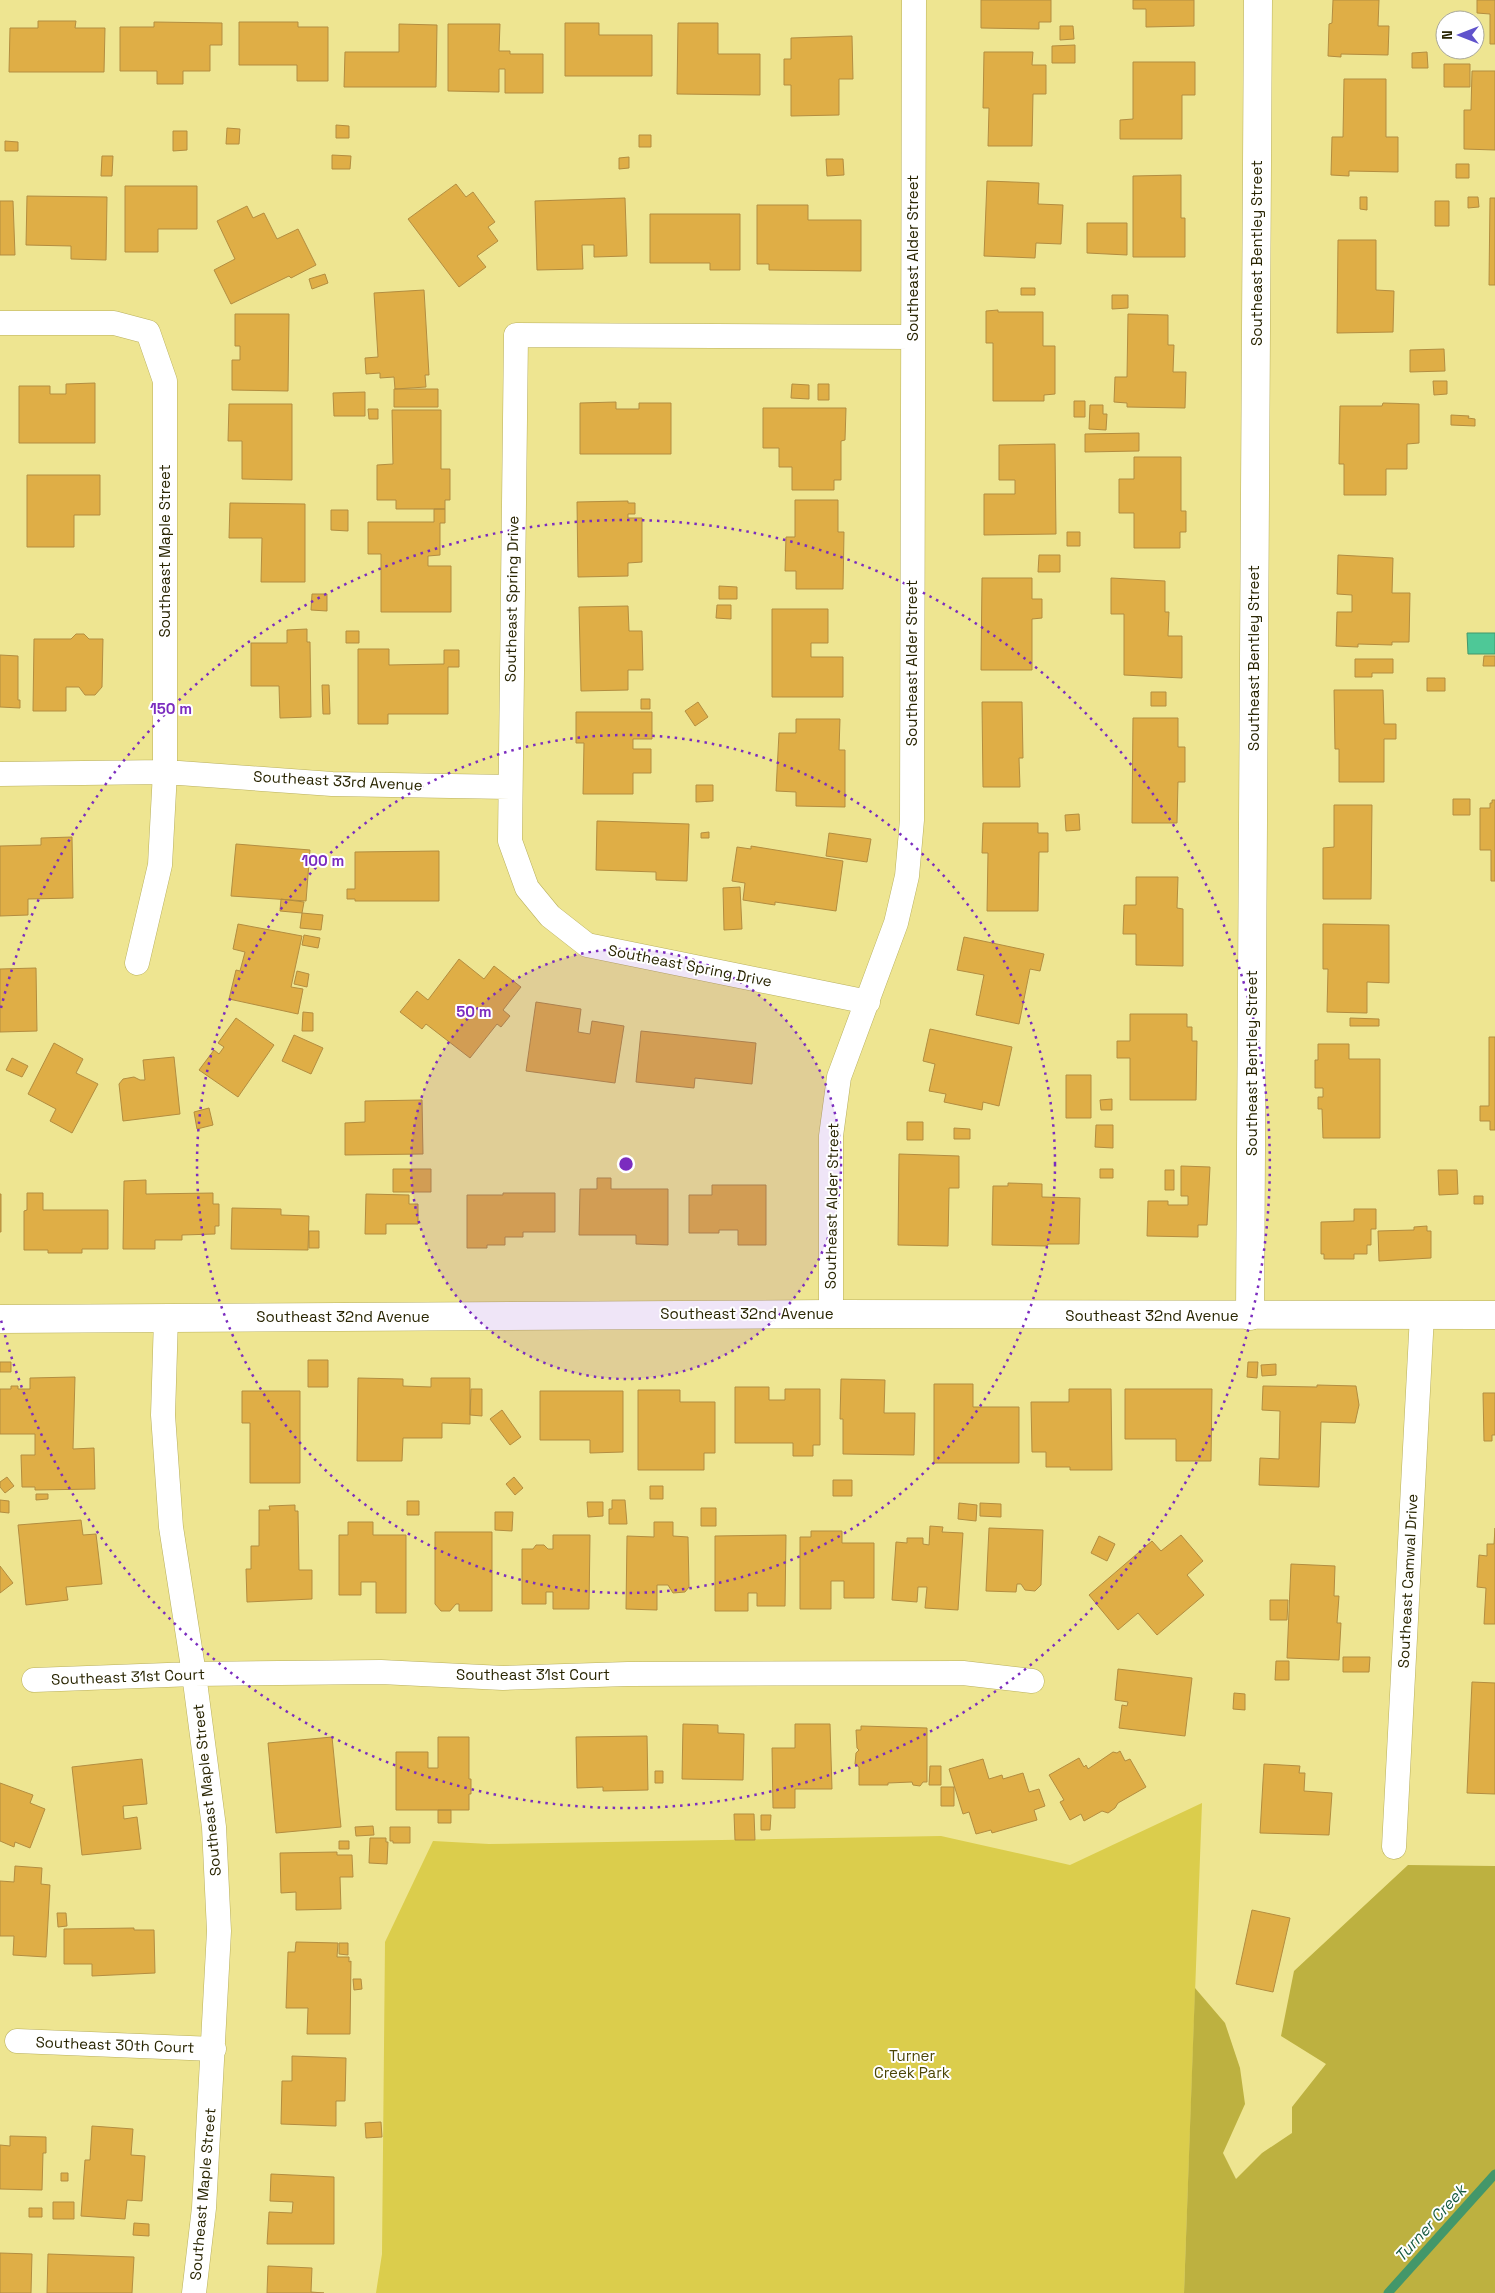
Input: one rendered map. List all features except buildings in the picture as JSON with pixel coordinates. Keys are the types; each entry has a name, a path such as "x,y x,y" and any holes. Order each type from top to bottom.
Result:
{"main road":[{"name":"Southeast Bentley Street","path":"1250,1316 1258,0"},
{"name":"Southeast 32nd Avenue","path":"0,1319 831,1314 1495,1315"}],"street":[{"name":"Southeast Alder Street","path":"831,1314 831,1136 839,1077 896,923 907,876 912,820 914,0"},
{"name":"Southeast Maple Street","path":"0,324 114,323 148,332 166,381 166,772 160,865 137,963"},
{"name":"Southeast Spring Drive","path":"868,1002 588,945 550,916 527,888 510,841 516,335 912,337"},
{"name":"Southeast 33rd Avenue","path":"0,774 166,772 332,784 510,787"},
{"name":"Southeast Camwal Drive","path":"1394,1847 1422,1315"},
{"name":"Southeast Maple Street","path":"166,1318 163,1415 170,1508 214,1827 219,1931 204,2208 194,2293"},
{"name":"Southeast 31st Court","path":"34,1680 194,1674 381,1672 504,1678 628,1674 963,1673 1032,1681"},
{"name":"Southeast 30th Court","path":"17,2041 214,2048"}],"green space":[{"name":"Turner Creek Park","path":"1202,1803 1184,2293 376,2293 382,2254 385,1942 433,1841 489,1844 941,1836 1070,1865"}],"shaded area":[{"path":"1467,633 1495,633 1495,654 1468,654"},
{"path":"1408,1865 1495,1866 1495,2293 1184,2293 1195,1988 1225,2023 1240,2068 1245,2104 1223,2153 1236,2179 1262,2153 1292,2133 1292,2107 1326,2064 1281,2036 1294,1971"}],"waterway":[{"name":"Turner Creek","path":"1388,2293 1495,2174"}]}
